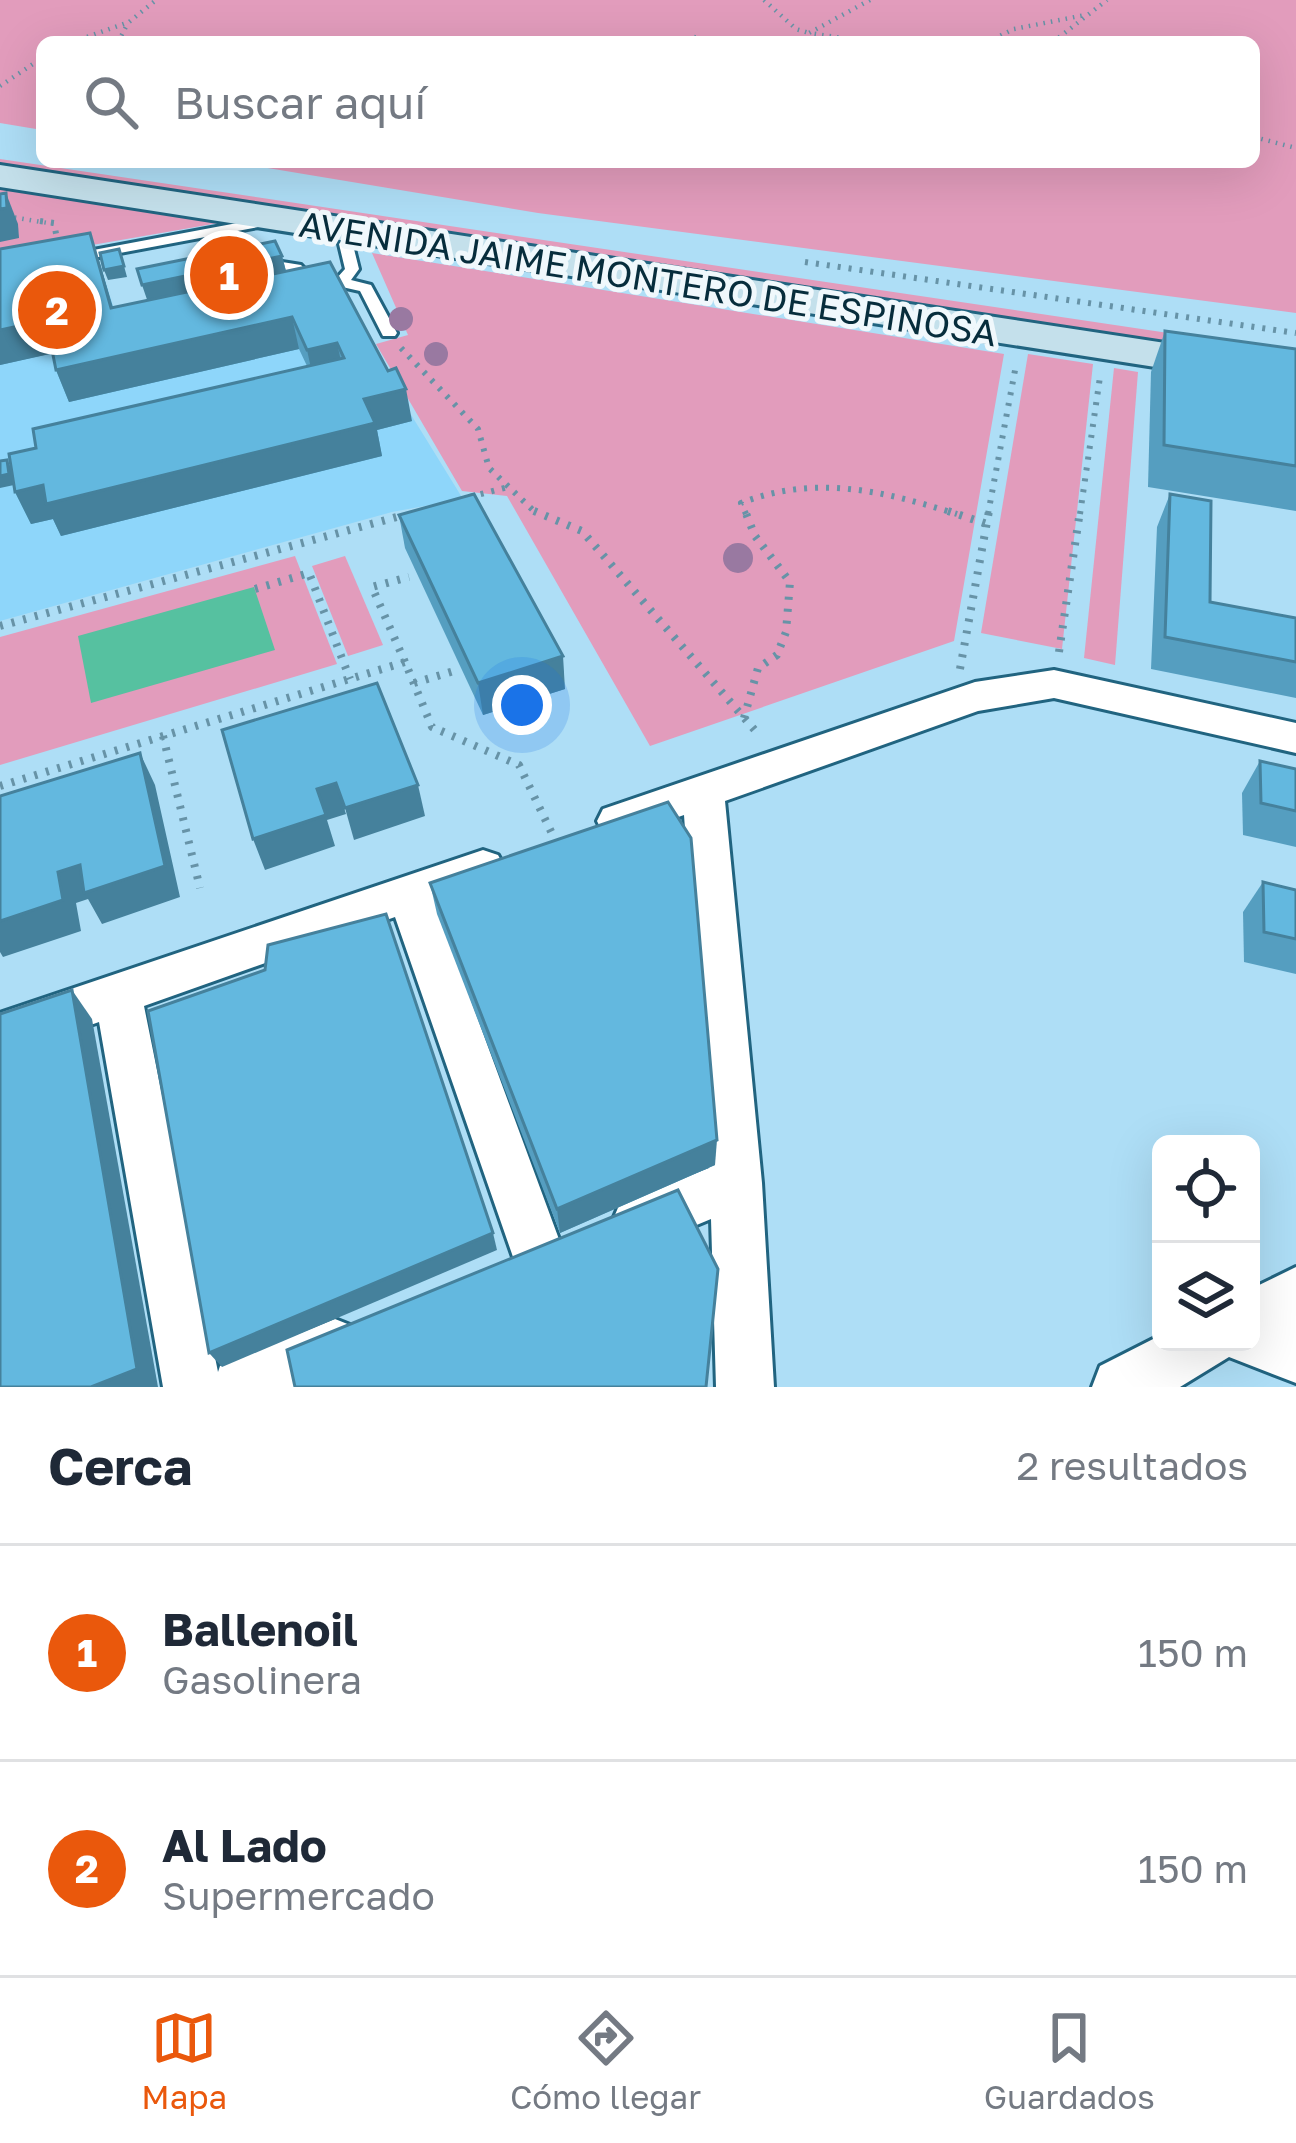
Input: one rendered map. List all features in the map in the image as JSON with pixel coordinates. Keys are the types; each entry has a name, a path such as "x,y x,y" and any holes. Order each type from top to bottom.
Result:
{"main road":[{"path":"0,150 36,155"},
{"name":"AVENIDA JAIME MONTERO DE ESPINOSA","path":"125,168 1296,340"},
{"name":"AVENIDA JAIME MONTERO DE ESPINOSA","path":"0,176 1296,376"}],"street":[{"path":"0,1034 954,705 1054,684 1296,738"},
{"path":"704,791 736,1183 745,1387"},
{"path":"409,893 519,1270 736,1183"},
{"path":"118,994 192,1387"},
{"path":"1260,1314 1296,1295"},
{"path":"241,1387 391,1324"},
{"path":"1260,1344 1296,1354"},
{"path":"1121,1387 1190,1351"}],"lane":[{"path":"46,262 222,240 269,221"},
{"path":"295,294 340,282 352,269 346,244 356,234"},
{"path":"243,264 286,264 305,272 316,290"},
{"path":"340,282 366,288 389,333"}],"path":[{"path":"90,36 129,22 156,0"},
{"path":"764,0 796,29 829,36"},
{"path":"804,36 870,0"},
{"path":"1060,36 1107,0"},
{"path":"1000,36 1085,15"},
{"path":"121,36 129,22"},
{"path":"0,86 36,62"},
{"path":"1260,139 1296,148"},
{"path":"0,215 54,224 58,248"},
{"path":"389,333 478,430 489,468 539,516 582,531 785,763"},
{"path":"954,705 1022,334"},
{"path":"1054,684 1105,347"},
{"path":"743,720 758,668 777,656 791,602 790,582 755,536 741,503 772,488 826,482 987,524"},
{"path":"463,499 508,486"},
{"path":"0,626 419,511"},
{"path":"255,589 309,573 350,679"},
{"path":"409,577 372,587 432,727 519,765 535,849"},
{"path":"0,785 405,662"},
{"path":"414,683 454,671"},
{"path":"163,736 200,888"}],"shaded area":[{"path":"0,0 1296,0 1296,313 538,213 268,168 1260,168 1260,36 36,36 36,129 0,123"},
{"path":"0,159 1296,352 1296,365 0,170"},
{"path":"0,185 236,220 0,261"},
{"path":"372,253 1004,354 954,641 650,746 507,496 462,491 376,344 408,335"},
{"path":"100,264 123,339 336,293 463,499 392,512 0,621 0,282"},
{"path":"1028,354 1093,364 1062,649 981,633"},
{"path":"1114,368 1138,372 1115,665 1084,658"},
{"path":"295,556 337,664 0,765 0,637"},
{"path":"345,556 383,645 348,656 312,566"},
{"path":"254,587 275,650 91,703 78,636"}],"building":[{"path":"6,193 7,208 0,209 0,194"},
{"path":"90,233 111,308 330,262 388,371 396,368 406,389 364,399 375,423 46,504 43,485 15,492 9,454 36,448 33,429 344,358 337,343 307,350 292,317 56,370 46,320 0,330 0,249"},
{"path":"275,241 282,256 142,285 137,269"},
{"path":"119,249 124,266 104,270 100,253"},
{"path":"1165,331 1296,349 1296,466 1164,445"},
{"path":"7,460 9,474 0,476 0,461"},
{"path":"474,494 563,656 478,683 399,515"},
{"path":"1170,494 1211,501 1210,602 1296,618 1296,662 1165,637"},
{"path":"377,683 418,785 345,808 336,783 317,789 326,815 253,839 222,730"},
{"path":"140,753 165,866 84,893 80,865 58,872 63,900 0,921 0,796"},
{"path":"1260,761 1296,769 1296,811 1261,803"},
{"path":"668,802 691,838 717,1140 557,1209 430,883"},
{"path":"1263,882 1296,890 1296,939 1264,932"},
{"path":"386,914 493,1233 209,1353 148,1011 265,970 268,945"},
{"path":"72,990 137,1369 91,1387 0,1387 0,1014"},
{"path":"678,1190 718,1269 706,1387 295,1387 287,1350"}],"place":[{"name":"Ballenoil","path":"229,275"},
{"name":"Al Lado","path":"57,310"}]}
